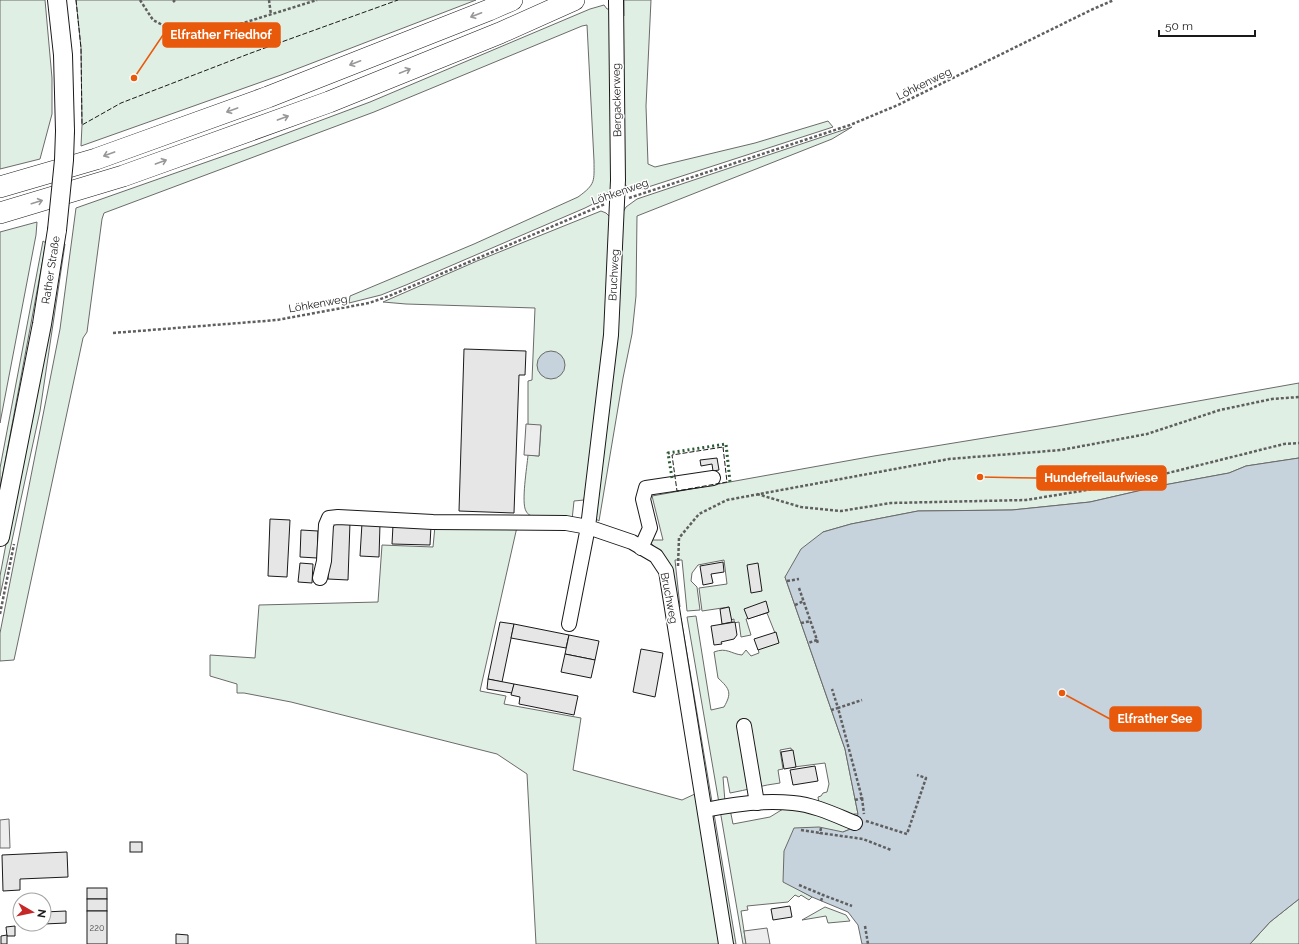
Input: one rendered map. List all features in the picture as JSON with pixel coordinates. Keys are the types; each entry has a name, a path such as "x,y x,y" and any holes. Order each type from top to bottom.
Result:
{"highway":[{"path":"0,187 96,159 268,97 512,0"},
{"path":"0,213 123,176 329,102 500,33 574,0"}],"main road":[{"name":"Rather Straße","path":"0,537 42,324 57,230 64,160 65,131 63,55 56,0"}],"street":[{"name":"Bergackerweg","path":"616,0 617,201"},
{"name":"Bruchweg","path":"617,201 611,335 588,527 632,542 656,556 666,571 726,944"},
{"path":"642,548 650,528 643,499 646,488 712,478"},
{"path":"320,578 324,561 326,525 329,518 338,517 432,522 566,523 588,527 568,624"},
{"path":"744,726 757,803"},
{"path":"705,810 757,803 794,803 861,819"}],"path":[{"path":"140,0 154,20 174,31 195,34 224,29 317,0"},
{"path":"269,0 271,15"},
{"name":"Löhkenweg","path":"113,333 277,320 369,303 389,296 606,204 850,125 898,105 1084,13 1114,0"},
{"path":"678,566 679,538 699,514 727,500 949,458 1069,449 1147,434 1220,410 1272,399 1299,396"},
{"path":"756,494 801,507 841,511 891,503 1026,500 1124,484 1284,444 1299,443"},
{"path":"787,582 799,579"},
{"path":"799,588 818,644"},
{"path":"795,605 804,601"},
{"path":"802,624 811,621"},
{"path":"808,643 817,640"},
{"path":"832,689 862,798 861,819 907,834 926,778 917,774"},
{"path":"831,710 862,700"},
{"path":"855,800 862,798"},
{"path":"820,833 821,828"},
{"path":"801,830 863,839 891,850"},
{"path":"837,836 838,831"},
{"path":"799,885 852,906"},
{"path":"821,901 823,895"},
{"path":"865,926 868,944"}],"green space":[{"path":"0,0 45,0 52,78 52,114 40,159 0,169"},
{"path":"76,0 476,0 281,75 81,146 81,48"},
{"path":"624,0 651,0 646,106 648,164 655,167 755,143 828,121 833,127 642,189 630,188 624,183 621,16 624,16"},
{"path":"604,5 607,9 611,9 613,183 611,188 599,201 585,208 406,285 381,295 349,303 350,296 474,244 578,197 591,185 594,178 594,161 587,25 374,112 104,213 87,332 83,338 14,660 0,661 0,633 60,329 76,208 255,145 370,102 590,9"},
{"path":"852,127 832,139 637,216 636,296 632,334 623,378 599,521 596,519 597,510 595,504 622,214 626,207 637,199"},
{"path":"601,211 606,213 611,218 606,342 584,500 574,501 572,520 534,517 529,515 527,512 524,501 528,455 539,456 541,426 528,425 528,381 532,380 535,308 383,302 477,261"},
{"path":"37,222 36,235 0,423 0,232"},
{"path":"43,241 46,243 0,489 0,468"},
{"path":"62,244 65,244 40,411 0,596 0,576"},
{"path":"1299,383 1299,458 1246,466 1229,473 1164,485 1090,502 1012,510 918,511 851,524 823,532 785,577 845,749 858,814 854,814 850,817 819,803 818,797 827,792 829,784 825,763 794,767 791,748 780,750 783,769 778,770 780,783 730,793 727,777 723,777 725,802 719,803 687,617 696,616 711,710 724,707 729,695 727,688 718,678 714,652 726,650 742,655 746,650 751,656 759,653 756,640 775,633 767,613 746,619 751,635 741,637 739,622 734,623 734,619 731,620 729,607 702,611 699,588 727,584 724,560 698,565 692,573 691,581 697,587 700,610 687,611 682,560 675,560 680,607 674,608 668,561 648,540 663,540 652,496 874,456 1058,426"},
{"path":"435,526 517,527 480,691 506,696 504,704 581,718 573,770 682,800 697,793 720,944 536,944 527,774 497,754 291,702 237,693 237,684 210,676 210,655 255,658 259,605 378,602 382,545 433,547"},
{"path":"681,618 736,944 730,944 676,619"},
{"path":"730,809 733,824 770,817 783,809 818,812 853,828 843,832 801,891 812,897 809,900 801,895 799,897 795,895 788,902 747,906 748,910 741,911 746,944 743,944 720,810"},
{"path":"1299,899 1299,944 1250,944 1270,922"},
{"path":"825,907 846,915 850,921 828,923 826,916 802,920"}],"shaded area":[{"path":"551,351 561,355 565,365 561,375 551,379 541,375 537,365 541,355"},
{"path":"526,424 541,425 539,456 524,455"},
{"path":"1299,458 1299,899 1270,922 1250,944 862,944 858,925 848,912 812,897 783,882 784,851 794,828 819,827 843,832 853,828 858,814 845,749 785,577 801,549 823,532 851,524 918,511 1012,510 1090,502 1164,485 1229,473 1246,466"},
{"path":"9,819 10,848 0,848 0,820"},
{"path":"767,928 770,944 746,944 744,931"}],"building":[{"path":"464,349 526,351 525,375 519,375 514,513 459,511"},
{"path":"717,458 719,470 713,471 712,464 701,466 700,460"},
{"path":"270,519 290,520 287,577 268,576"},
{"path":"331,521 350,522 348,580 328,579"},
{"path":"362,523 380,524 379,557 360,556"},
{"path":"393,525 431,526 430,545 392,544"},
{"path":"301,530 318,531 317,558 300,557"},
{"path":"723,562 724,572 711,574 713,583 703,585 700,566"},
{"path":"300,563 313,564 312,583 298,582"},
{"path":"758,563 762,591 751,593 747,565"},
{"path":"766,601 769,612 748,619 744,609"},
{"path":"729,607 732,622 722,624 720,609"},
{"path":"500,622 514,624 502,682 488,679"},
{"path":"735,622 737,635 734,639 721,642 722,644 714,645 711,626"},
{"path":"514,624 569,635 566,648 511,638"},
{"path":"776,632 779,643 758,650 754,639"},
{"path":"569,635 599,641 595,660 565,654"},
{"path":"641,649 663,653 655,697 633,692"},
{"path":"565,654 595,660 591,678 561,672"},
{"path":"488,679 514,684 512,693 487,689"},
{"path":"514,684 578,696 574,715 519,704 520,697 511,695"},
{"path":"793,750 796,767 784,769 781,752"},
{"path":"815,766 818,781 793,785 790,770"},
{"path":"130,842 142,842 142,852 130,852"},
{"path":"67,852 68,877 20,879 20,890 3,891 2,855"},
{"path":"87,888 107,888 107,899 87,899"},
{"path":"87,899 107,899 107,911 87,911"},
{"path":"790,906 792,917 773,920 771,909"},
{"path":"66,911 66,923 52,924 52,912"},
{"path":"87,911 107,911 107,944 87,944"},
{"path":"12,926 12,932 15,932 15,936 7,936 6,927"},
{"path":"176,934 188,935 188,944 176,944"},
{"path":"7,935 7,944 1,944 1,936"}],"hedge":[{"path":"672,478 668,453 726,444 730,482"}],"fence":[{"path":"76,0 81,48 82,125 121,103 251,53 398,0"},
{"path":"723,447 727,482 677,491 672,455 723,447"}],"place":[{"name":"Elfrather Friedhof","path":"134,78"},
{"name":"Hundefreilaufwiese","path":"980,477"},
{"name":"Elfrather See","path":"1062,693"}]}
